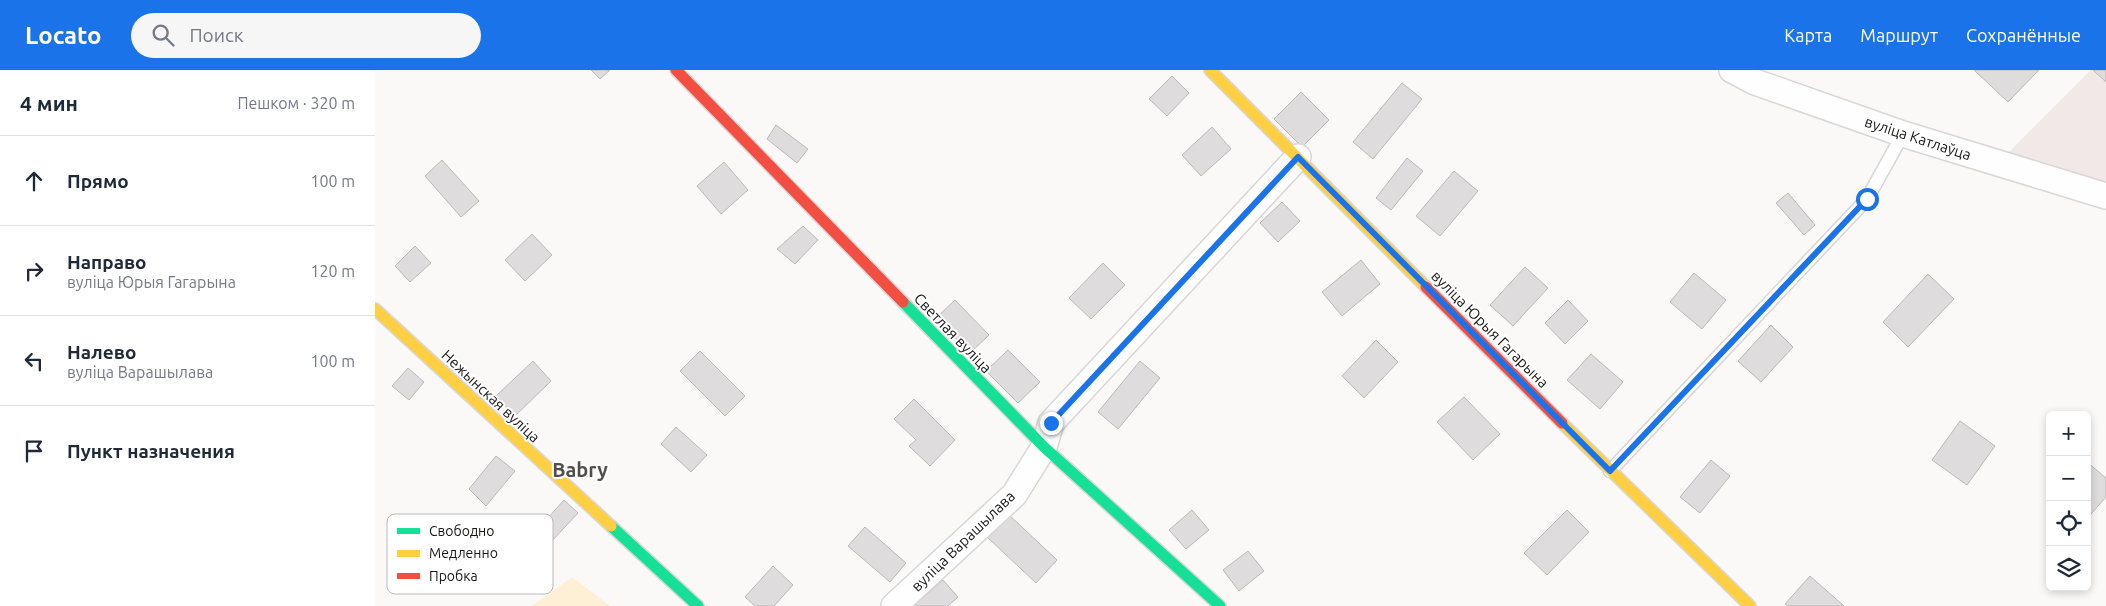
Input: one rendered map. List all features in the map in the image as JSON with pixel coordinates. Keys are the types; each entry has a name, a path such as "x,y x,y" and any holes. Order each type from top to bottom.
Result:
{"street":[{"name":"Светлая вуліца","path":"676,70 1044,447 1220,606"},
{"name":"вуліца Юрыя Гагарына","path":"1210,70 1610,471 1750,606"},
{"name":"вуліца Катлаўца","path":"1733,70 1755,82 1903,134 2106,196"},
{"name":"вуліца Варашылава","path":"894,606 1014,495 1044,447 1051,423 1298,157"},
{"name":"Нежынская вуліца","path":"375,309 698,606"}],"lane":[{"path":"1610,471 1867,199 1903,134"}],"shaded area":[{"path":"2091,70 2106,70 2106,188 2003,158"},
{"path":"572,577 610,606 532,606 549,594 553,594 553,591"}],"building":[{"path":"591,70 610,70 600,79"},
{"path":"1974,70 2039,70 2008,102"},
{"path":"2093,70 2106,70 2106,82"},
{"path":"1172,76 1189,93 1167,116 1149,99"},
{"path":"1402,83 1422,99 1373,159 1353,142"},
{"path":"1301,92 1329,120 1302,147 1274,119"},
{"path":"776,125 808,149 797,163 767,139"},
{"path":"1212,127 1231,149 1201,176 1182,155"},
{"path":"1407,158 1423,171 1391,210 1376,198"},
{"path":"442,160 479,201 461,217 425,176"},
{"path":"724,162 748,190 721,214 697,186"},
{"path":"1454,171 1478,191 1440,236 1416,216"},
{"path":"1788,193 1815,225 1804,235 1776,203"},
{"path":"1282,202 1300,221 1278,242 1260,223"},
{"path":"803,226 818,240 795,264 777,249"},
{"path":"532,234 552,255 525,281 505,260"},
{"path":"415,246 431,263 410,282 395,266"},
{"path":"1361,260 1380,284 1342,316 1322,292"},
{"path":"1103,263 1125,285 1091,319 1069,298"},
{"path":"1525,267 1548,288 1513,326 1490,305"},
{"path":"1694,273 1726,300 1702,329 1670,302"},
{"path":"1928,274 1954,299 1908,347 1883,322"},
{"path":"955,300 989,335 970,353 936,318"},
{"path":"1568,300 1588,321 1565,344 1545,323"},
{"path":"1771,325 1793,347 1761,382 1738,361"},
{"path":"1376,340 1398,362 1364,398 1342,376"},
{"path":"1008,350 1040,382 1018,403 986,371"},
{"path":"700,351 745,396 725,416 680,371"},
{"path":"1591,354 1623,382 1600,409 1567,380"},
{"path":"533,361 551,381 515,416 496,396"},
{"path":"1140,361 1160,378 1118,429 1098,412"},
{"path":"408,368 424,382 409,400 392,386"},
{"path":"1464,397 1500,434 1473,460 1437,422"},
{"path":"914,399 955,440 930,466 909,446 916,440 894,419"},
{"path":"1960,421 1995,446 1967,485 1932,460"},
{"path":"676,427 707,455 691,472 661,444"},
{"path":"496,456 515,471 486,506 469,489"},
{"path":"1711,460 1730,476 1700,513 1680,497"},
{"path":"2091,465 2106,478 2106,497 2091,514"},
{"path":"564,500 578,513 553,540 553,514 551,514"},
{"path":"1192,510 1209,530 1186,549 1169,530"},
{"path":"1567,510 1589,532 1547,575 1524,553"},
{"path":"1008,514 1057,560 1036,583 987,537"},
{"path":"865,527 906,563 890,582 848,546"},
{"path":"1248,551 1264,571 1239,591 1223,570"},
{"path":"773,566 793,585 774,606 755,606 745,597"},
{"path":"1810,576 1844,606 1788,606 1785,604"},
{"path":"943,580 958,597 948,606 913,606"}],"traffic: fast":[{"path":"903,302 1044,447 1220,606"},
{"path":"611,526 698,606"}],"traffic: slow":[{"path":"1210,70 1426,287"},
{"path":"375,309 611,526"},
{"path":"1562,423 1750,606"}],"traffic: jam":[{"path":"676,70 903,302"},
{"path":"1426,287 1562,423"}],"district":[{"name":"Babry","path":"580,469"}],"route":[{"path":"1051,423 1298,157 1610,471 1867,199"}]}
